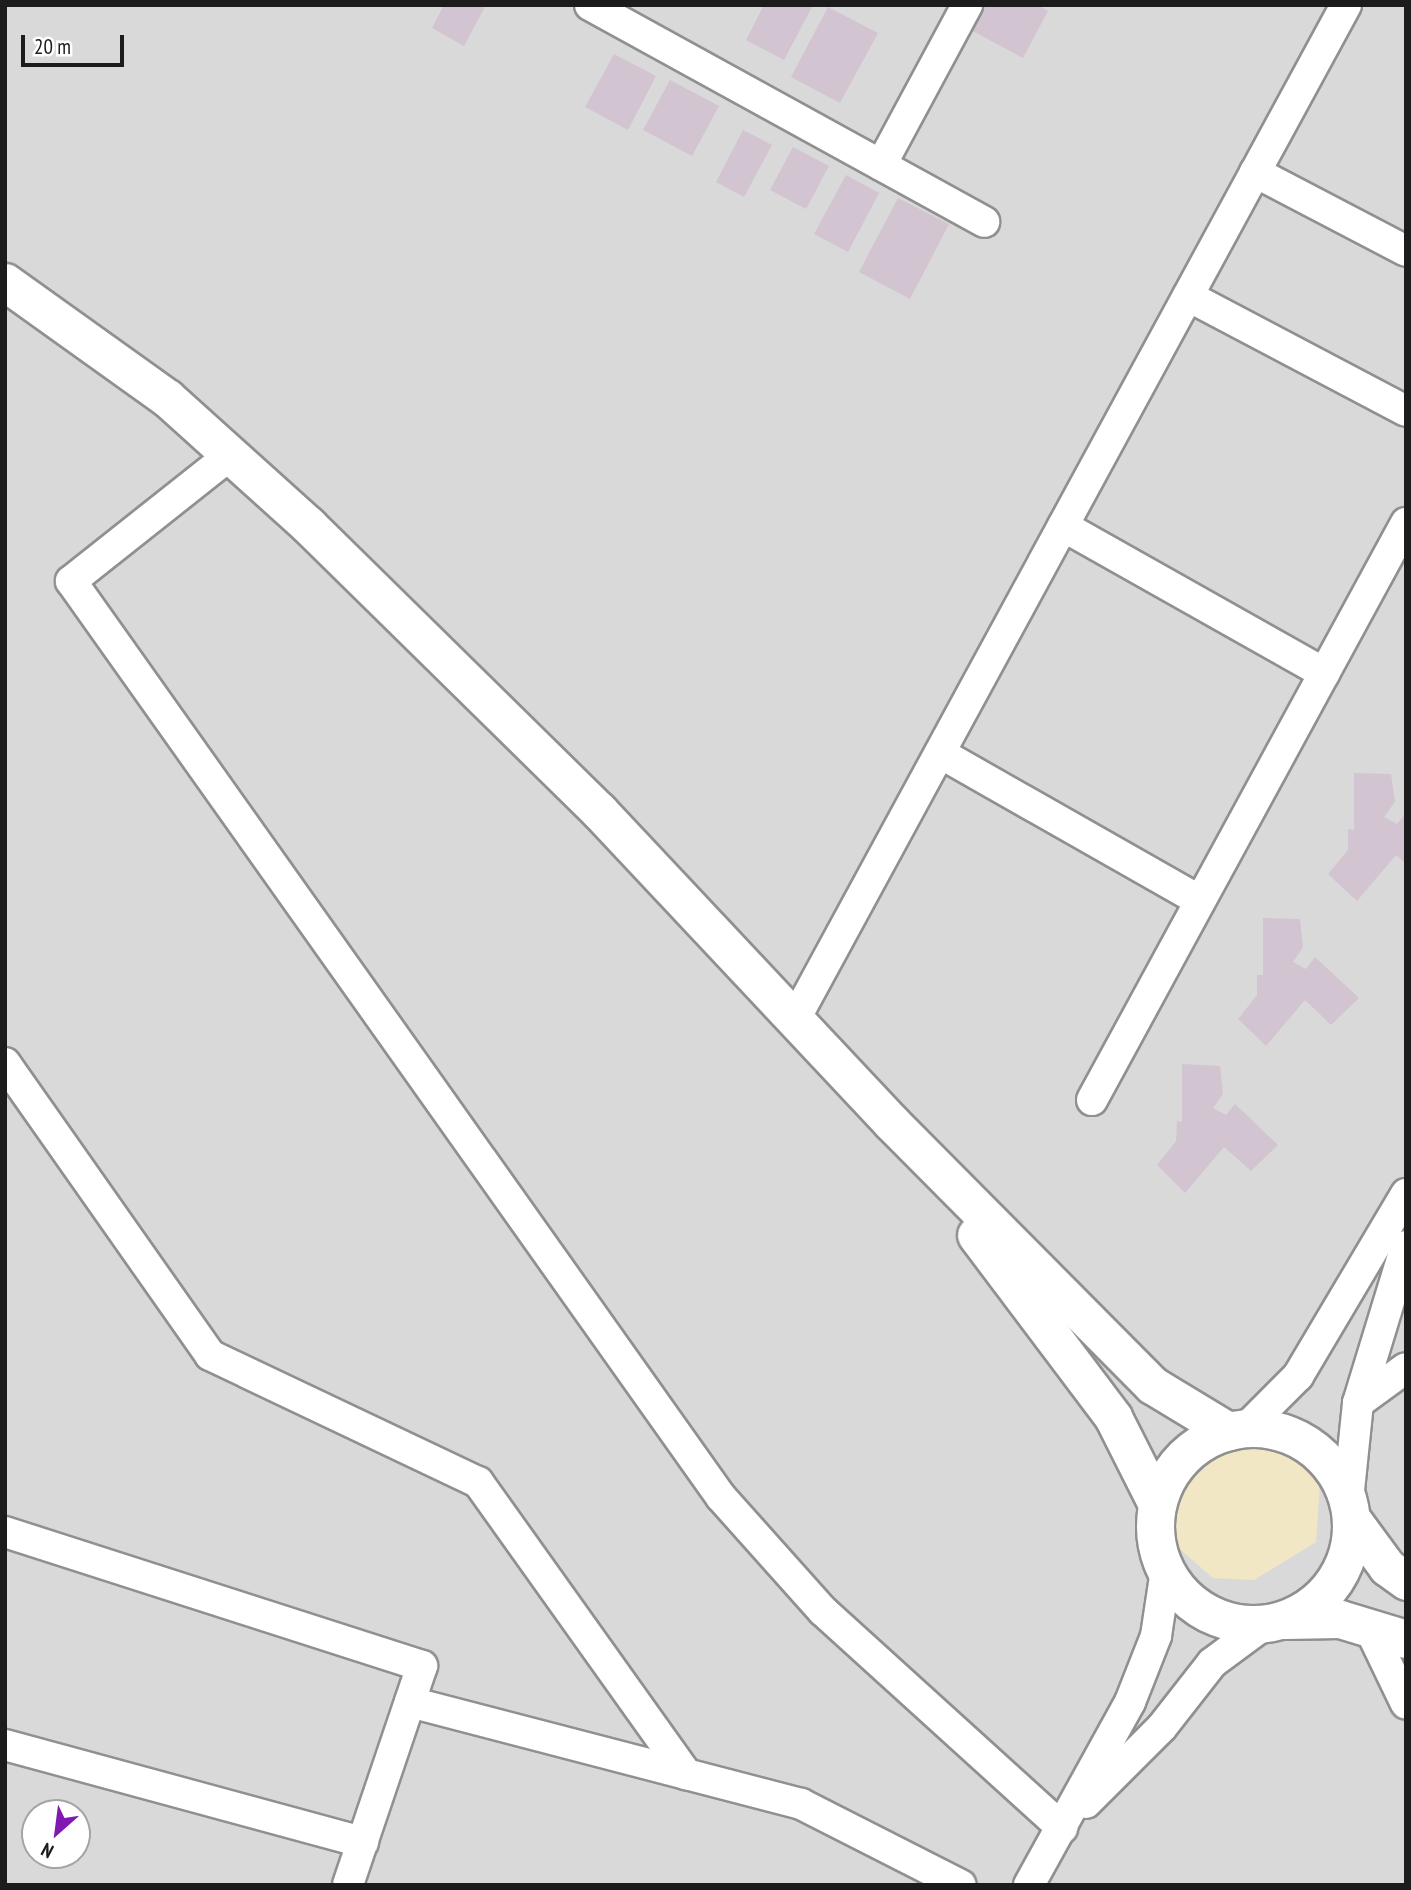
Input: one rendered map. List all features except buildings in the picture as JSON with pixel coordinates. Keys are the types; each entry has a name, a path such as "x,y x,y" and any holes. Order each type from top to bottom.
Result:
{"street":[{"path":"590,5 984,222"},
{"path":"881,166 967,5"},
{"path":"795,1019 1346,5"},
{"path":"1255,172 1406,251"},
{"path":"5,282 167,398 230,455 599,811 891,1122 1152,1385 1237,1429 1274,1430 1307,1445 1338,1477 1350,1509 1387,1567 1406,1581"},
{"path":"1188,296 1406,411"},
{"path":"230,455 71,581 721,1497 823,1611 1062,1828"},
{"path":"1063,526 1324,673"},
{"path":"1092,1100 1324,673 1402,538"},
{"path":"940,753 1200,901"},
{"path":"5,1063 210,1355 478,1482 686,1774"},
{"path":"891,1122 1113,1417 1157,1504 1158,1549 1166,1570 1184,1595 1209,1613 1272,1622 1340,1619 1406,1639"},
{"path":"1157,1504 1185,1455 1237,1429 1298,1376 1406,1194"},
{"path":"1062,1828 1161,1727 1212,1663 1272,1622 1327,1591 1345,1562 1359,1403 1406,1246"},
{"path":"1359,1403 1406,1368"},
{"path":"5,1532 422,1666 348,1885"},
{"path":"1029,1885 1130,1702 1156,1636 1166,1570"},
{"path":"1369,1627 1406,1704"},
{"path":"410,1702 801,1804 961,1885"},
{"path":"5,1745 363,1842"}],"shaded area":[{"path":"5,5 1406,5 1406,1885 5,1885"},
{"path":"1228,1431 1322,1456 1316,1542 1254,1580 1213,1578 1158,1530 1169,1475"}]}
